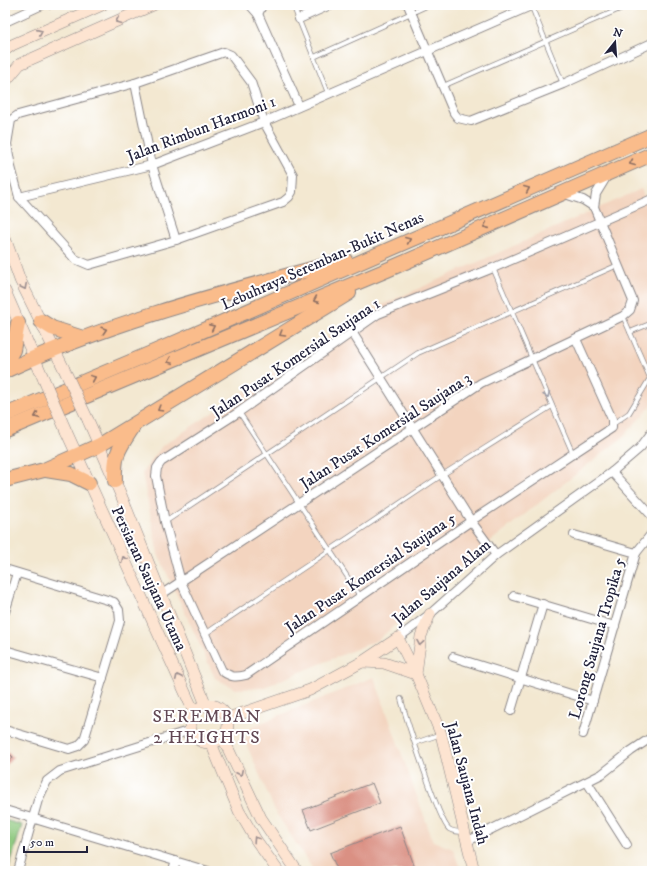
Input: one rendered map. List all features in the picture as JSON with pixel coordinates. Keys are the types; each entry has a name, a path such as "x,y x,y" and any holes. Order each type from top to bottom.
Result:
{"highway":[{"name":"Lebuhraya Seremban-Bukit Nenas","path":"5,415 156,351 652,135"},
{"name":"Lebuhraya Seremban-Bukit Nenas","path":"5,430 387,270 652,154"},
{"path":"5,371 33,357 83,338 220,294 388,249"},
{"path":"5,480 44,470 100,445 387,270"},
{"path":"41,321 52,328 83,338"},
{"path":"5,364 13,350 18,323"},
{"path":"115,481 114,461 120,446 134,425"},
{"path":"44,470 55,470 71,474 89,483"}],"main road":[{"path":"5,50 12,44 102,5"},
{"path":"5,82 20,64 153,5"},
{"name":"Persiaran Saujana Utama","path":"5,238 20,280 100,445 206,705"},
{"name":"Persiaran Saujana Utama","path":"5,291 89,483 194,712"},
{"path":"362,662 384,663 416,674 421,636 430,614"},
{"name":"Jalan Saujana Alam","path":"228,718 310,690 362,662 398,638"},
{"name":"Jalan Saujana Indah","path":"398,638 416,674 441,734 467,836 474,871"},
{"path":"206,705 220,708 228,718 228,729 223,738 211,743 199,740 191,730 191,718 194,712 206,705"},
{"path":"223,738 261,818 297,871"},
{"path":"211,743 239,811 256,840 278,871"}],"street":[{"path":"250,5 258,14 298,106"},
{"path":"258,14 261,8 260,5"},
{"path":"299,19 330,5"},
{"name":"Jalan Rimbun Harmoni 1","path":"19,197 152,165 264,122 532,5"},
{"path":"5,22 37,6"},
{"path":"410,9 454,113 458,118 471,121 563,84 652,43"},
{"path":"224,52 231,55 251,82 264,122 293,176 294,186 289,197 282,202 176,240 89,265 75,259 19,197 10,167 7,144 11,120 18,115 134,83 224,52"},
{"path":"134,83 152,165 176,240"},
{"path":"612,171 602,183 596,194 594,207 618,265"},
{"path":"562,193 583,200 594,207"},
{"name":"Jalan Pusat Komersial Saujana 1","path":"181,582 165,522 156,476 157,468 161,462 239,412 378,314 494,268 652,199"},
{"name":"Jalan Pusat Komersial Saujana 3","path":"162,594 481,383 623,316 633,306 633,301 618,265"},
{"path":"352,332 471,521 496,555"},
{"path":"576,339 612,424"},
{"name":"Jalan Pusat Komersial Saujana 5","path":"181,582 222,671 230,677 238,678 246,675 471,521 612,428 612,424"},
{"name":"Jalan Saujana Alam","path":"398,638 430,614 496,555 612,472 640,448 652,432"},
{"path":"612,472 652,516"},
{"name":"Lorong Saujana Tropika 5","path":"583,734 636,554 652,533"},
{"path":"574,535 636,554"},
{"path":"5,569 114,602 119,610 120,621 84,740 78,746 69,749 5,730"},
{"path":"5,612 17,573"},
{"path":"514,596 615,626"},
{"path":"511,711 543,604"},
{"path":"5,650 103,678"},
{"path":"453,657 592,701"},
{"path":"18,871 38,800 47,781 60,771 191,730"},
{"path":"467,836 602,774 631,751 652,737"},
{"path":"587,782 627,845"},
{"path":"5,810 208,871"},
{"path":"173,871 176,861"}],"lane":[{"path":"293,5 328,93"},
{"path":"314,57 410,9 429,5"},
{"path":"532,5 563,84"},
{"path":"442,86 629,5"},
{"path":"165,522 418,353 618,265"},
{"path":"494,268 573,454"},
{"path":"612,424 629,413 649,380 623,316"},
{"path":"630,332 652,323"},
{"path":"205,634 442,476 552,406"},
{"path":"239,412 360,596"},
{"path":"400,699 415,744 448,828 467,836"},
{"path":"415,744 441,734"}],"shaded area":[{"path":"641,189 652,214 652,405 622,438 478,551 378,640 262,688 235,689 215,678 158,554 142,473 162,446 362,314"},
{"path":"374,677 433,841 453,849 461,871 314,871 276,813 245,741 251,727"}],"green space":[{"path":"5,820 22,825 8,871 5,871"}],"building":[{"path":"5,750 13,757 5,767"},
{"path":"372,783 380,803 311,830 303,810"},
{"path":"400,826 415,868 408,871 338,871 330,853"}],"district":[{"name":"SEREMBAN 2 HEIGHTS","path":"207,726"}]}
